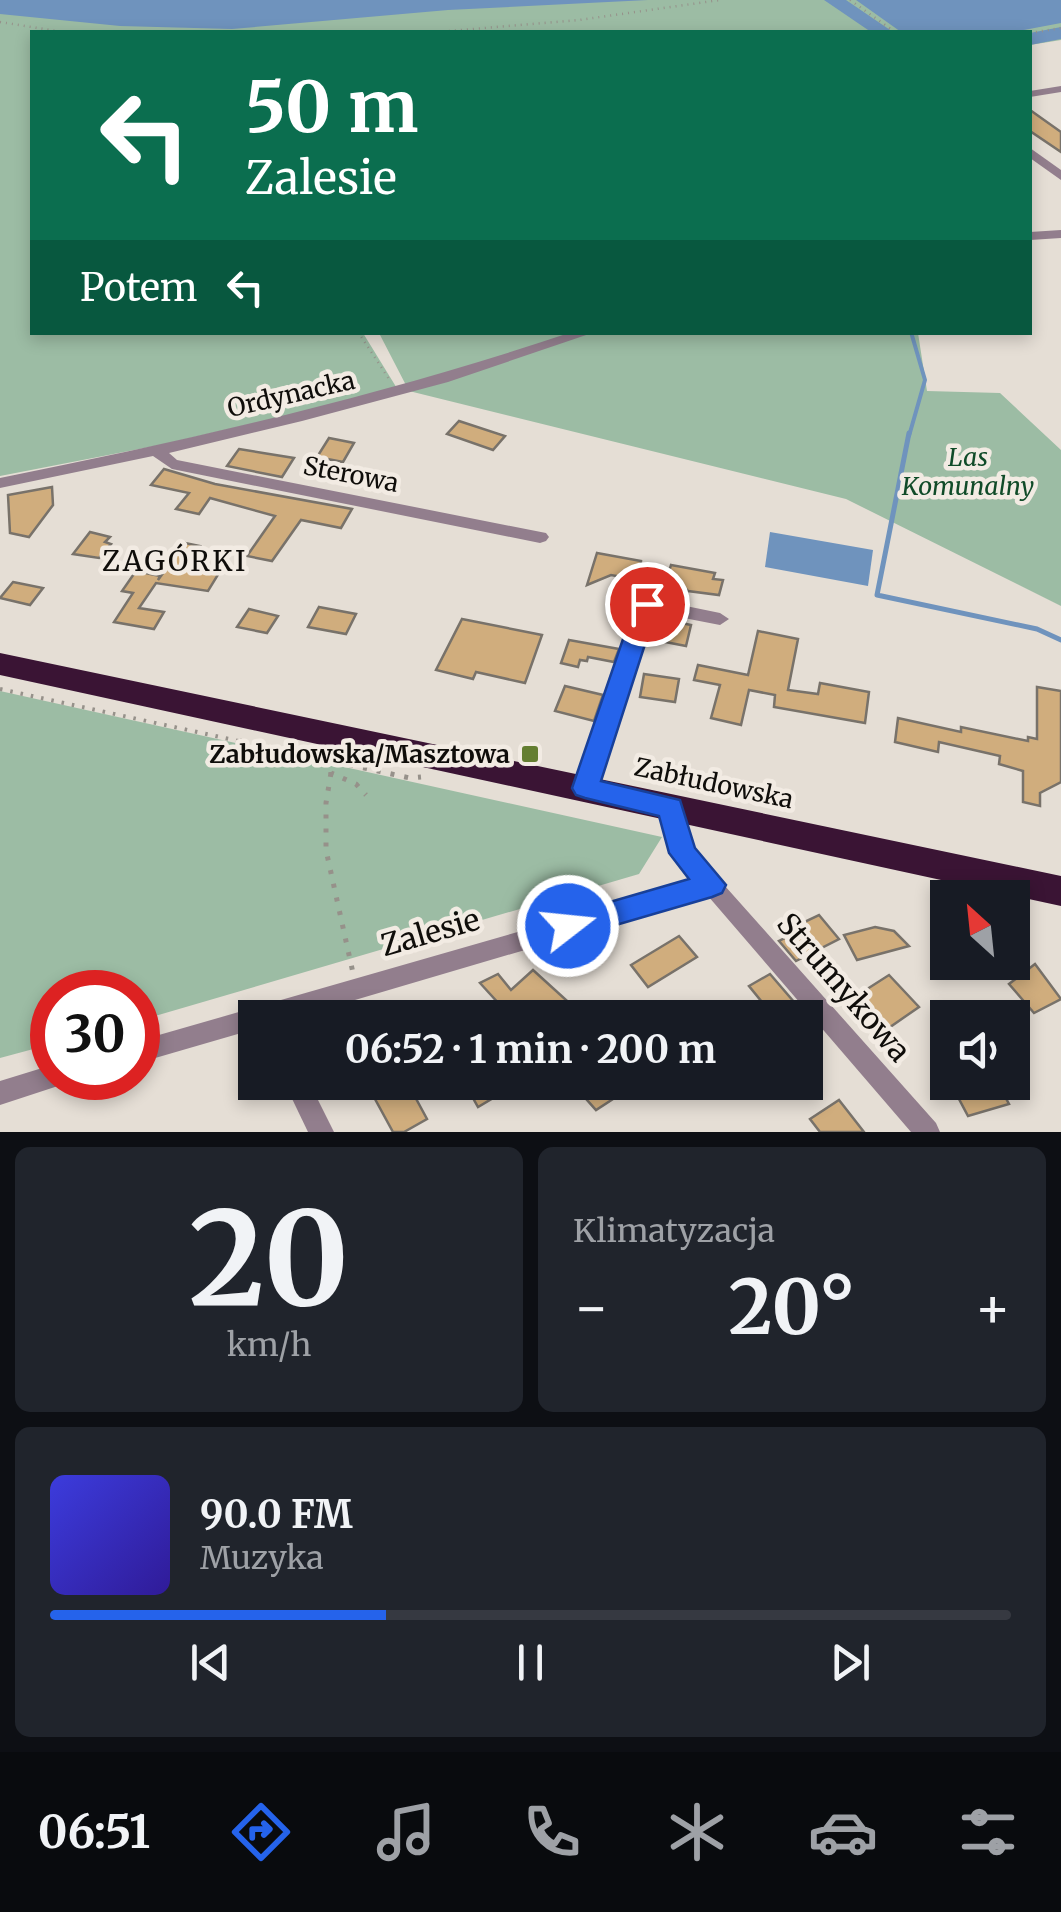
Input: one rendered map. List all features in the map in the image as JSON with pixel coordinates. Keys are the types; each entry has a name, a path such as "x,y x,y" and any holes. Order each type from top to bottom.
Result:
{"highway":[{"name":"Zabłudowska","path":"0,664 1061,891"}],"street":[{"path":"1032,94 1061,89"},
{"path":"1032,154 1061,176"},
{"path":"1032,236 1061,234"},
{"name":"Ordynacka","path":"0,484 157,452 398,394 579,335"},
{"name":"Sterowa","path":"157,452 172,464 540,537"},
{"path":"585,788 647,604 720,619"},
{"path":"670,808 683,853 712,885"},
{"name":"Zalesie","path":"317,1000 712,885"},
{"name":"Strumykowa","path":"712,885 928,1132"},
{"name":"Zalesie","path":"160,1046 238,1024"},
{"path":"0,1093 30,1084"},
{"path":"305,1100 320,1132"}],"path":[{"path":"460,30 578,20 720,0"},
{"path":"850,0 893,30"},
{"path":"0,22 50,30"},
{"path":"1032,33 1061,28"},
{"path":"360,335 398,394"},
{"path":"338,736 328,760 331,772 324,803 333,894 353,964 352,989"},
{"path":"331,772 356,784 366,795"}],"green space":[{"path":"0,0 1061,0 1061,40 1032,45 1032,30 30,30 30,335 364,335 398,390 160,445 0,476"},
{"name":"Las Komunalny","path":"380,335 918,335 927,391 1000,393 1061,450 1061,606 846,499 409,391"},
{"path":"0,691 662,837 639,874 160,1015 160,970 30,970 30,1050 0,1058"}],"water":[{"path":"0,0 648,0 448,10 232,29 120,26 0,14"},
{"path":"856,0 1061,0 1061,23 1024,30 898,30"},
{"path":"770,532 873,550 868,586 765,567"}],"building":[{"path":"1032,111 1061,132 1061,152 1032,132"},
{"path":"459,421 505,436 493,450 447,434"},
{"path":"329,438 354,443 343,462 317,457"},
{"path":"239,449 294,458 282,477 227,466"},
{"path":"164,469 215,484 352,509 341,528 301,520 272,561 247,556 275,516 210,498 199,514 176,509 189,493 151,485"},
{"path":"52,487 53,505 29,537 10,533 8,495"},
{"path":"90,532 110,537 105,542 111,544 99,558 73,554"},
{"path":"185,543 200,546 185,568 219,573 208,591 156,583 139,608 164,612 154,629 114,622 133,593 122,591 136,571 160,576 158,580"},
{"path":"597,553 641,561 639,580 611,575 587,585"},
{"path":"671,565 715,573 713,579 723,580 719,595 688,591 681,584 666,581"},
{"path":"13,582 43,588 30,605 0,598"},
{"path":"319,607 356,614 346,634 308,627"},
{"path":"249,609 278,616 267,633 237,627"},
{"path":"462,619 542,635 525,683 476,672 473,679 436,670"},
{"path":"661,619 691,625 686,646 655,640"},
{"path":"758,631 798,639 788,690 818,694 820,683 869,692 865,723 774,707 775,695 749,690 741,725 711,718 720,685 694,680 698,665 748,675"},
{"path":"569,640 619,649 614,662 588,657 587,661 580,660 578,667 561,663"},
{"path":"644,674 679,679 675,702 640,697"},
{"path":"565,686 603,695 594,721 555,711"},
{"path":"1037,687 1061,691 1061,782 1040,793 1040,806 1023,802 1023,771 999,764 1000,756 939,742 938,752 895,742 898,718 961,732 961,727 1028,741 1028,737 1037,739"},
{"path":"819,915 839,939 796,961 779,941 801,930 798,925"},
{"path":"875,927 894,931 909,946 857,960 844,935"},
{"path":"679,936 697,957 648,987 631,965"},
{"path":"1035,964 1061,999 1034,1013 1030,1000 1023,1000 1009,984 1030,980 1030,968"},
{"path":"533,970 566,1000 496,1000 480,983 498,974 511,990"},
{"path":"770,974 792,1000 760,1000 749,986"},
{"path":"889,975 919,1007 880,1034 850,1000"},
{"path":"376,1100 417,1100 427,1119 404,1132 393,1132"},
{"path":"587,1100 611,1100 596,1110"},
{"path":"839,1100 864,1132 820,1132 810,1119"},
{"path":"960,1100 1007,1100 1009,1104 968,1116"}],"waterway":[{"path":"833,0 880,30"},
{"path":"1032,39 1061,33"},
{"path":"909,436 925,380 912,335"},
{"path":"909,433 877,595 1037,629 1061,640"}],"place":[{"name":"Zabłudowska/Masztowa","path":"530,754"}],"district":[{"name":"ZAGÓRKI","path":"175,561"}],"route":[{"path":"568,926 712,885 683,853 672,826 670,808 585,788 647,604"}]}
